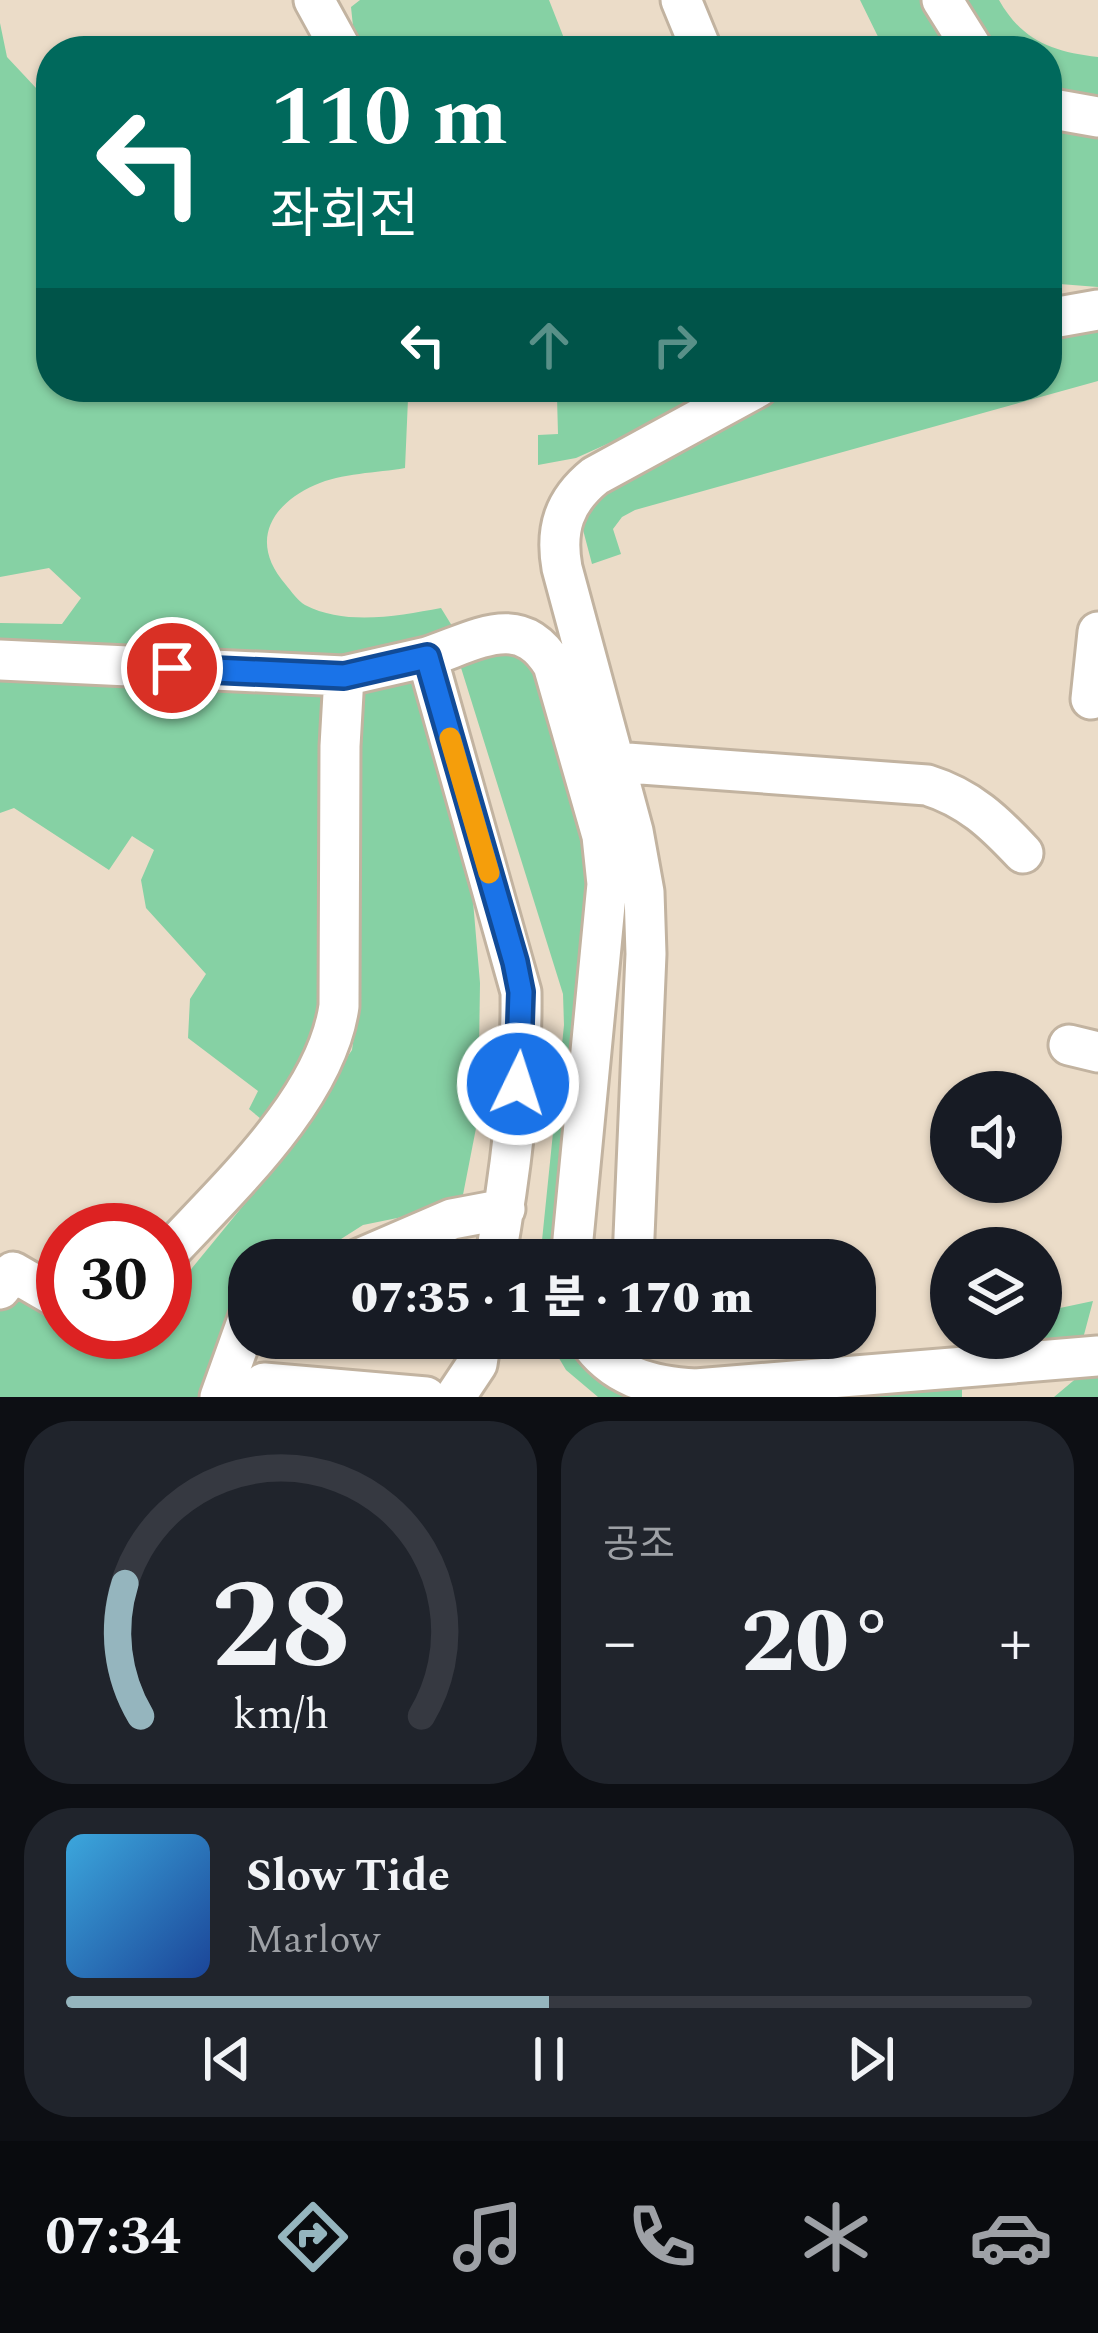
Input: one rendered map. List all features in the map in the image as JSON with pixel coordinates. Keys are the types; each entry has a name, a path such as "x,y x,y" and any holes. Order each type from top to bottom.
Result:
{"street":[{"path":"681,0 696,36"},
{"path":"942,0 965,36"},
{"path":"321,3 335,36"},
{"path":"1062,110 1098,117"},
{"path":"1062,316 1098,310"},
{"path":"633,1239 646,954 644,892 559,548 559,529 579,489 616,462 730,402"},
{"path":"0,661 344,676 506,632 524,634 541,645 554,665 602,836 607,884 573,1239"},
{"path":"1091,699 1098,632"},
{"path":"427,657 521,992 522,1042 499,1239"},
{"path":"192,1226 282,1125 335,1037 344,676"},
{"path":"614,762 927,785 953,793 987,815 1023,854"},
{"path":"406,1239 452,1219 505,1209"},
{"path":"0,1288 13,1272 36,1285"},
{"path":"602,1359 660,1388 696,1390 1098,1356"},
{"path":"220,1397 234,1359"},
{"path":"455,1397 475,1359"},
{"path":"1008,1397 1039,1361"},
{"path":"258,1397 264,1383 426,1397"}],"green space":[{"path":"360,0 549,0 563,36 354,36 351,7"},
{"path":"860,0 920,0 945,36 878,36"},
{"path":"957,0 999,0 1031,36 977,36"},
{"path":"0,23 7,57 36,88 36,402 408,402 405,468 325,481 299,494 269,528 269,555 275,570 305,605 355,617 441,608 457,634 352,663 0,647 0,623 62,624 81,598 49,568 0,577"},
{"path":"1062,50 1098,57 1098,103 1062,97"},
{"path":"1062,123 1098,130 1098,287 1062,284"},
{"path":"1098,330 1098,381 1062,391 1062,334"},
{"path":"557,402 701,402 576,458 538,465 538,435 558,434"},
{"path":"767,402 1023,402 635,510 613,529 621,554 592,564 582,526 586,510 615,481"},
{"path":"493,645 534,660 593,838 566,1239 542,1239 564,1025 563,994 457,655"},
{"path":"0,676 292,687 329,698 325,997 304,1064 261,1119 249,1109 258,1091 188,1038 190,999 206,974 146,908 141,880 154,850 132,836 109,870 14,808 0,813"},
{"path":"393,680 422,681 473,901 480,983 478,1118 461,1205 363,1225 341,1239 228,1239 228,1347 207,1397 0,1397 0,1308 17,1300 36,1305 36,1359 192,1359 192,1268 265,1179 352,1050 361,985 353,772 359,690"},
{"path":"1093,1301 1081,1346 1062,1348 1062,1308"},
{"path":"559,1359 594,1359 612,1379 962,1379 962,1397 598,1397"},
{"path":"1098,1374 1098,1397 1054,1397 1079,1376"}],"slow traffic":[{"path":"450,738 489,873"}],"route":[{"path":"172,668 344,676 427,657 515,962 521,992 518,1084"}]}
